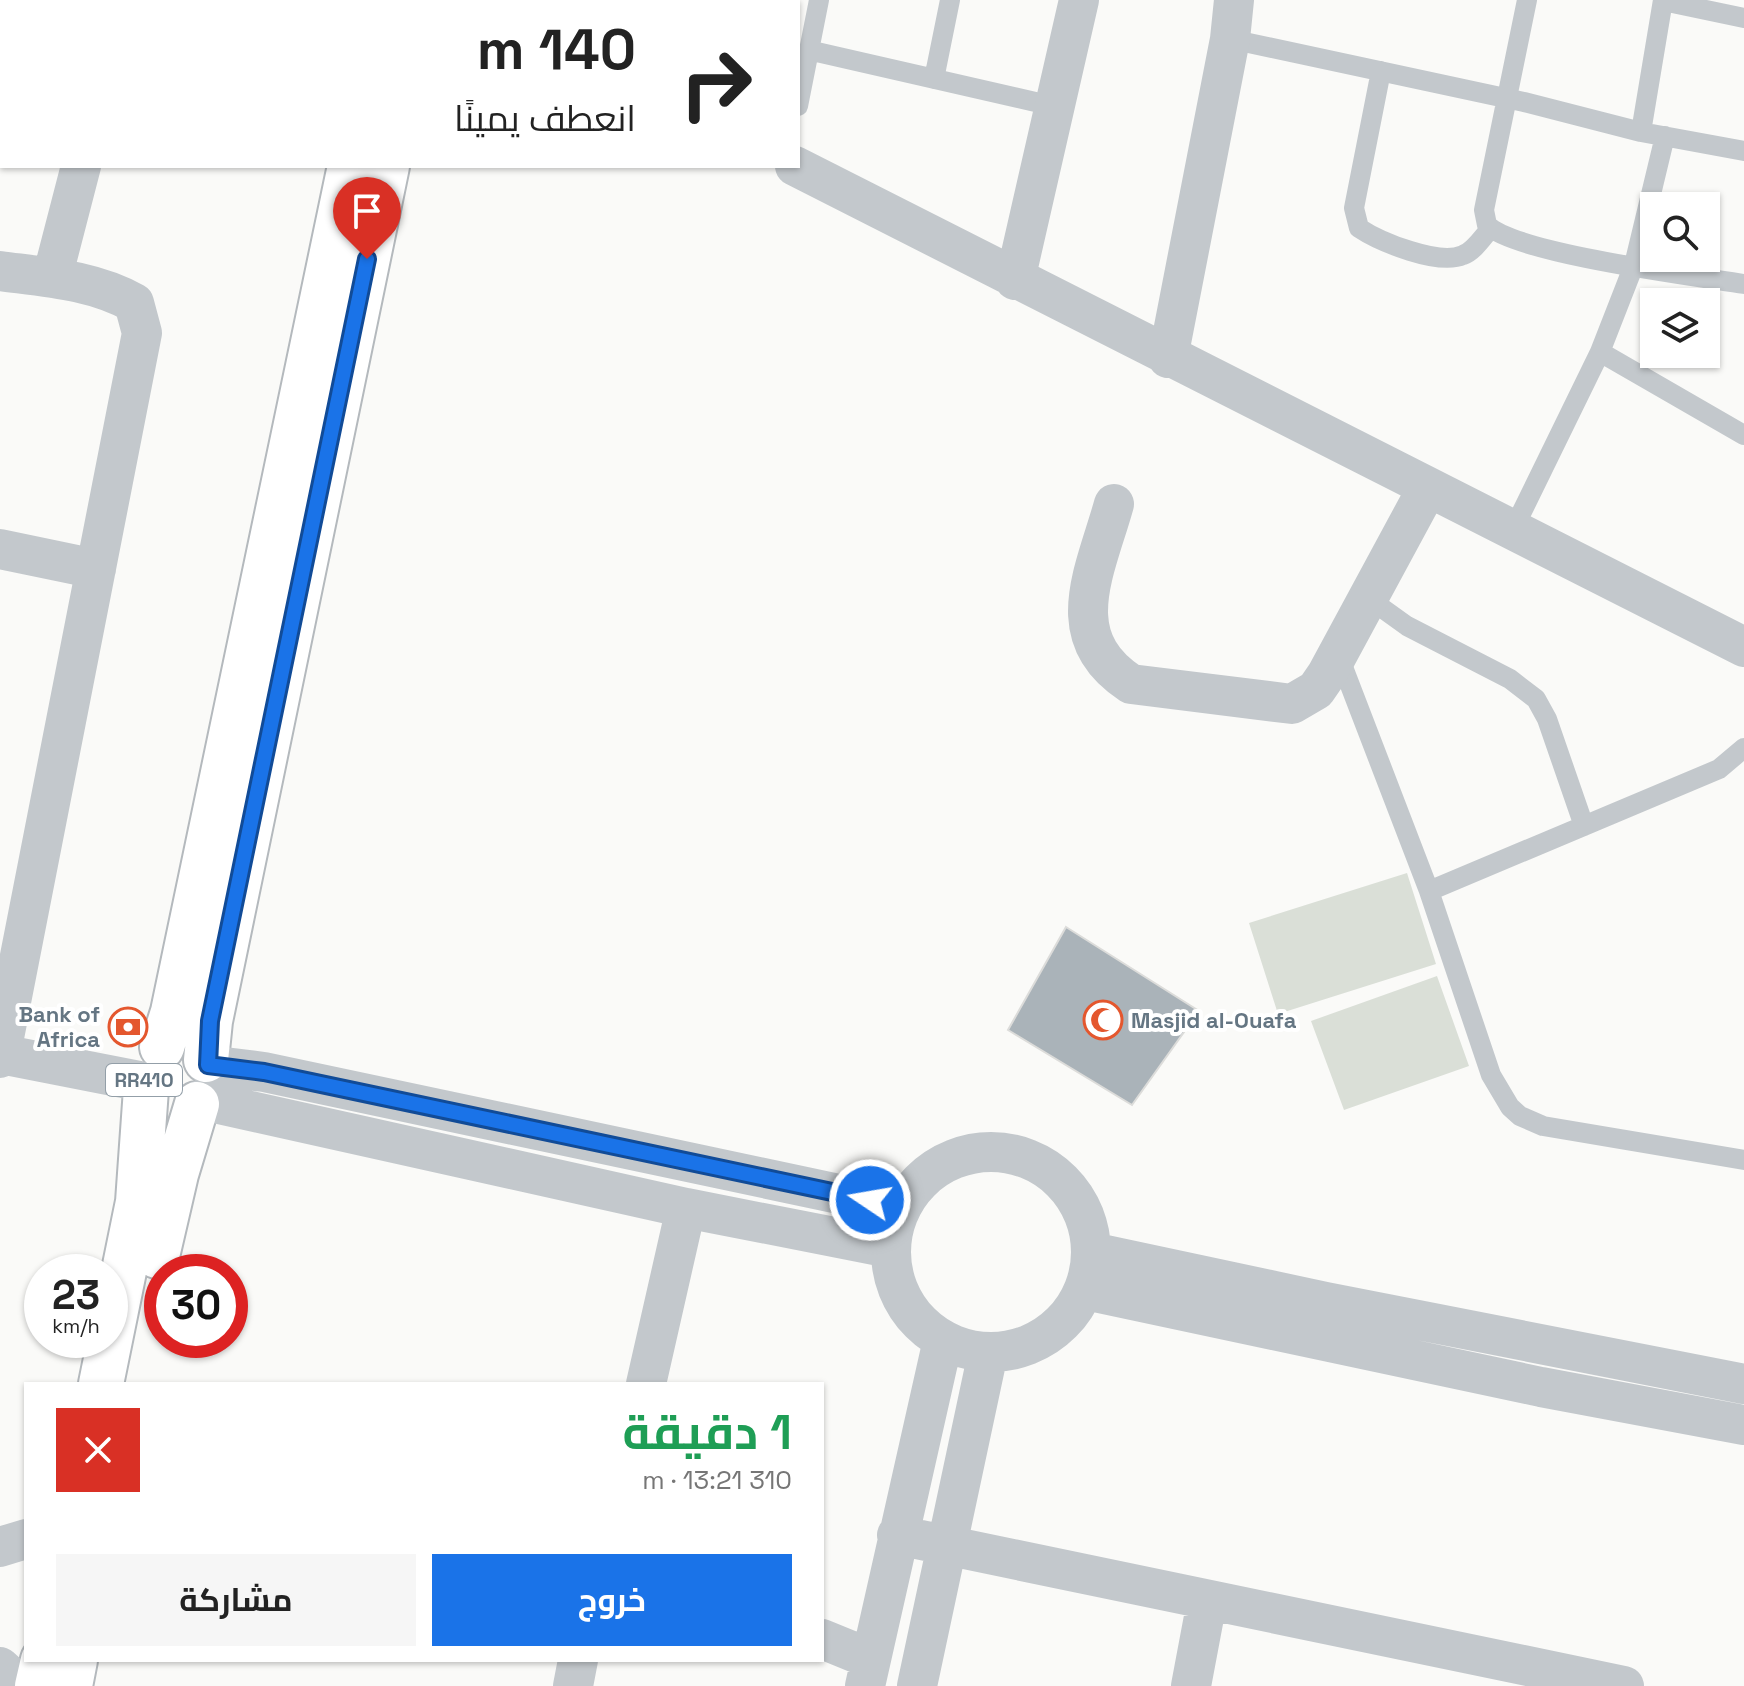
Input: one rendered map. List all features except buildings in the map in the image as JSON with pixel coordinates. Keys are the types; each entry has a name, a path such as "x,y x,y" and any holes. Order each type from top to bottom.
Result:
{"highway":[{"name":"RR410","path":"101,1382 138,1202 151,1073 175,1003 350,168"},
{"name":"RR410","path":"131,1382 167,1209 203,1082 210,1021 387,168"},
{"name":"RR410","path":"151,1073 186,1045 203,1082"},
{"name":"RR410","path":"151,1073 162,1107 186,1109 203,1082"},
{"path":"37,1686 43,1662"},
{"path":"70,1686 75,1662"}],"street":[{"path":"1015,280 1079,0"},
{"path":"1168,358 1232,19"},
{"path":"52,278 80,168"},
{"path":"799,168 1168,358 1743,643"},
{"path":"0,271 52,278 116,293 134,303 140,318 141,353 0,1055 151,1073"},
{"path":"1114,504 1085,605 1095,652 1131,684 1292,704 1316,690 1428,487"},
{"path":"0,549 96,569"},
{"path":"203,1082 264,1072 900,1207"},
{"path":"203,1082 686,1208 890,1248"},
{"path":"980,1151 1014,1153 1045,1167 1070,1189 1087,1219 1088,1271 1070,1315 1050,1334 1025,1347 988,1353 943,1340 907,1309 893,1279 890,1248 900,1207 920,1179 948,1160 980,1151"},
{"path":"646,1382 686,1208"},
{"path":"1088,1271 1744,1384"},
{"path":"1088,1271 1541,1387 1744,1425"},
{"path":"824,1640 868,1672 943,1340"},
{"path":"917,1686 988,1353"},
{"path":"897,1535 1624,1686"},
{"path":"0,1547 24,1540"},
{"path":"1191,1686 1207,1601"},
{"path":"0,1667 21,1686"}],"lane":[{"path":"800,95 819,0"},
{"path":"934,79 950,0"},
{"path":"1527,0 1484,210 1490,229 1514,239 1634,265 1744,284"},
{"path":"1641,132 1663,0 1744,18"},
{"path":"1232,19 1381,71 1508,98 1641,132 1744,151"},
{"path":"808,50 1057,107"},
{"path":"1381,71 1354,208 1359,228 1432,257 1447,259 1466,254 1490,229"},
{"path":"1513,530 1600,352 1634,265 1665,136"},
{"path":"1600,352 1744,435"},
{"path":"1368,598 1407,626 1510,679 1536,699 1547,719 1584,826"},
{"path":"1337,652 1429,891 1491,1075 1520,1116 1556,1128 1744,1160"},
{"path":"1429,891 1719,769 1744,748"}],"shaded area":[{"path":"1407,873 1436,964 1278,1014 1249,923"},
{"path":"1437,976 1469,1066 1344,1110 1311,1021"}],"place":[{"name":"Masjid al-Ouafa","path":"1103,1020"},
{"name":"Bank of Africa","path":"128,1027"}],"route":[{"path":"367,259 210,1021 208,1065 245,1068 870,1200"}]}
